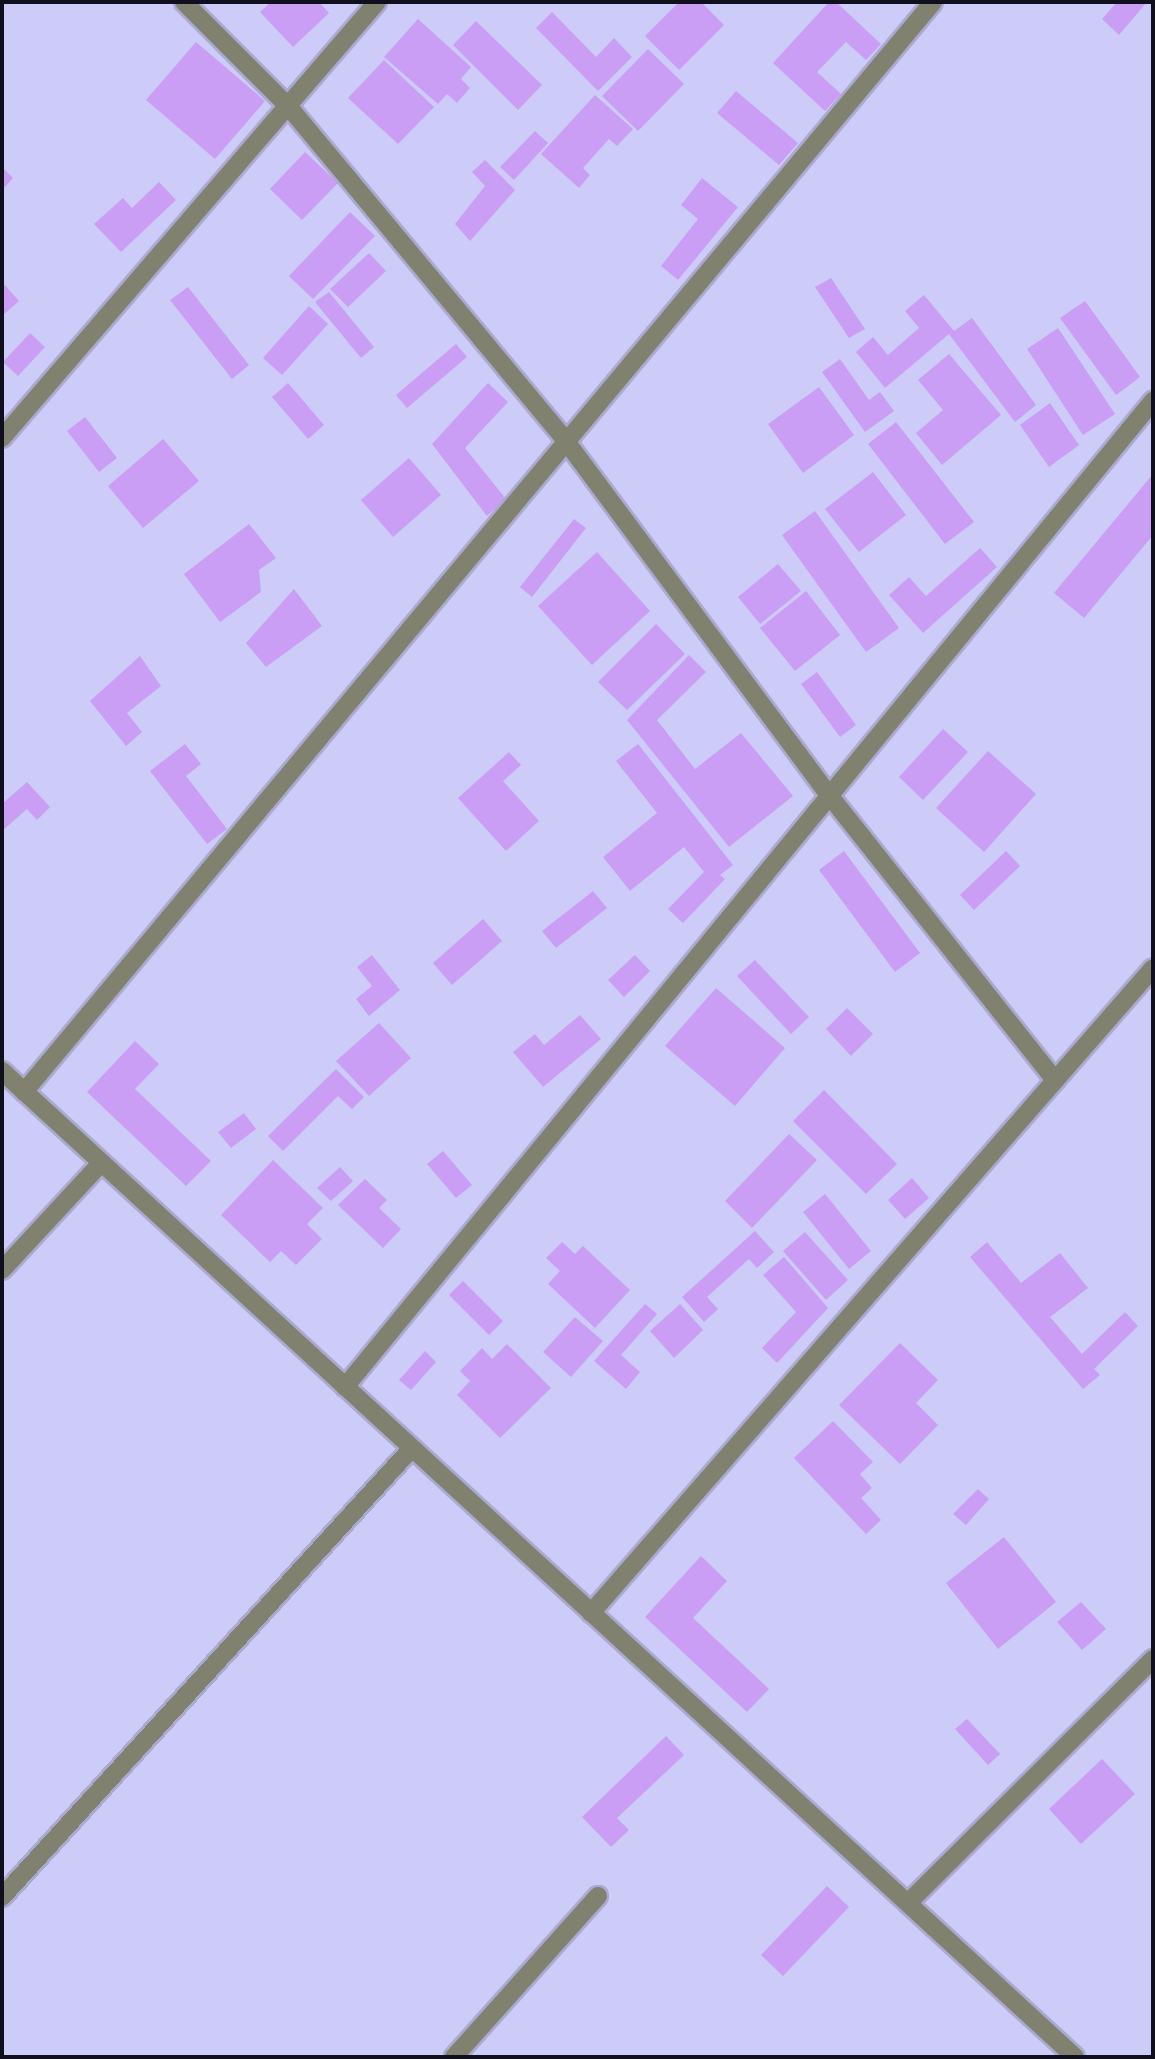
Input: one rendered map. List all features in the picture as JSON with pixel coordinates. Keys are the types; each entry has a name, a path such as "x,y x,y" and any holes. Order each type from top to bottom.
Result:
{"street":[{"path":"184,2 289,107 566,441 829,795 1055,1080"},
{"path":"2,438 377,2"},
{"path":"24,1092 933,2"},
{"path":"345,1387 1153,401"},
{"path":"591,1613 1153,968"},
{"path":"2,1071 1075,2057"},
{"path":"2,1270 101,1163"},
{"path":"2,1897 412,1448"},
{"path":"908,1903 1153,1659"},
{"path":"454,2057 598,1896"}],"building":[{"path":"271,2 319,2 329,13 293,47 260,12"},
{"path":"679,2 701,2 724,25 679,70 645,36"},
{"path":"829,2 836,2 881,44 866,60 846,42 817,72 841,94 825,111 773,63"},
{"path":"1117,2 1147,2 1119,35 1102,19"},
{"path":"552,12 596,57 614,38 632,57 598,91 536,28"},
{"path":"418,19 471,67 461,79 470,88 457,103 447,94 438,104 384,57"},
{"path":"476,21 542,85 518,110 453,45"},
{"path":"196,42 265,101 215,159 146,100"},
{"path":"648,49 684,84 638,131 602,96"},
{"path":"384,60 434,107 398,144 348,98"},
{"path":"736,91 798,143 779,165 717,113"},
{"path":"595,95 633,129 617,146 609,139 583,168 590,175 579,188 541,154"},
{"path":"535,131 548,143 514,180 500,167"},
{"path":"305,152 338,183 302,220 270,189"},
{"path":"485,160 515,190 470,241 455,224 485,186 472,172"},
{"path":"2,167 13,178 2,190"},
{"path":"702,178 738,207 678,280 661,266 698,219 681,205"},
{"path":"159,182 176,200 121,252 94,224 123,198 132,208"},
{"path":"350,212 375,236 313,299 289,276"},
{"path":"369,253 386,271 348,307 330,289"},
{"path":"831,278 865,329 849,338 815,287"},
{"path":"2,282 19,301 2,316"},
{"path":"188,287 249,365 232,379 170,300"},
{"path":"329,292 374,347 361,358 315,302"},
{"path":"924,295 954,331 972,318 1036,405 1015,422 949,334 885,388 856,352 873,337 888,355 919,328 905,311"},
{"path":"1085,301 1140,377 1116,395 1060,318"},
{"path":"309,306 328,324 282,375 263,358"},
{"path":"1058,328 1115,414 1083,435 1027,349"},
{"path":"30,333 45,347 18,376 3,362"},
{"path":"456,344 467,357 407,408 396,395"},
{"path":"949,354 1001,415 942,465 916,433 943,410 918,380"},
{"path":"840,359 869,400 880,392 894,411 865,432 822,372"},
{"path":"288,383 324,425 308,439 272,397"},
{"path":"488,383 508,402 465,448 506,499 487,516 432,444"},
{"path":"819,387 854,435 803,473 768,424"},
{"path":"1050,403 1079,445 1049,467 1020,425"},
{"path":"85,417 117,458 99,472 67,431"},
{"path":"896,422 974,522 945,544 868,444"},
{"path":"163,439 199,481 143,528 108,486"},
{"path":"409,458 441,495 393,537 361,500"},
{"path":"873,472 906,515 859,552 825,509"},
{"path":"1153,474 1153,535 1084,618 1054,593"},
{"path":"815,511 899,628 866,652 782,535"},
{"path":"574,519 586,528 532,597 520,587"},
{"path":"249,524 276,558 259,570 261,592 220,622 184,574"},
{"path":"980,548 997,567 923,633 889,595 909,577 926,596"},
{"path":"597,552 650,611 592,665 538,606"},
{"path":"778,564 801,591 760,624 738,597"},
{"path":"294,589 322,626 266,667 246,643"},
{"path":"806,591 840,635 795,671 760,628"},
{"path":"656,624 685,654 627,710 598,682"},
{"path":"689,655 706,672 657,720 695,769 741,733 793,796 729,847 627,720"},
{"path":"140,656 161,686 127,713 142,732 126,746 90,701"},
{"path":"817,672 856,725 840,737 801,684"},
{"path":"943,729 968,752 923,800 899,777"},
{"path":"185,744 201,764 186,776 227,829 207,844 150,771"},
{"path":"638,744 733,865 720,875 725,879 683,923 668,909 704,872 684,847 630,891 603,857 657,813 616,761"},
{"path":"988,751 1036,794 984,852 936,808"},
{"path":"509,752 521,765 503,781 539,821 506,851 458,798"},
{"path":"27,782 50,807 37,820 27,809 2,831 2,804"},
{"path":"844,851 920,953 895,972 819,870"},
{"path":"1006,851 1020,866 974,910 960,895"},
{"path":"593,891 607,908 556,948 542,931"},
{"path":"483,919 502,941 452,985 433,963"},
{"path":"372,955 400,990 369,1016 356,999 372,986 357,967"},
{"path":"635,955 650,971 624,997 608,980"},
{"path":"755,960 809,1017 791,1034 737,976"},
{"path":"716,988 785,1048 735,1106 665,1046"},
{"path":"847,1008 873,1034 851,1056 826,1029"},
{"path":"580,1015 601,1039 543,1087 513,1052 535,1034 544,1045"},
{"path":"379,1023 411,1058 369,1096 336,1061"},
{"path":"135,1041 159,1064 135,1089 211,1161 186,1186 87,1092"},
{"path":"336,1069 364,1097 352,1109 338,1096 283,1151 268,1136"},
{"path":"824,1090 897,1164 866,1194 793,1121"},
{"path":"244,1113 256,1129 231,1148 218,1132"},
{"path":"789,1134 817,1160 752,1228 725,1201"},
{"path":"443,1151 472,1185 456,1198 427,1164"},
{"path":"273,1160 323,1208 307,1224 322,1239 296,1265 281,1251 270,1262 221,1215"},
{"path":"340,1167 353,1181 331,1201 317,1188"},
{"path":"912,1178 929,1198 905,1219 888,1200"},
{"path":"365,1179 387,1200 379,1208 401,1229 383,1248 338,1205"},
{"path":"825,1194 871,1251 849,1269 803,1212"},
{"path":"755,1231 774,1252 757,1268 749,1259 707,1297 718,1309 704,1322 682,1297"},
{"path":"805,1232 848,1280 826,1300 783,1251"},
{"path":"562,1242 575,1254 583,1246 630,1290 595,1328 548,1284 560,1271 546,1258"},
{"path":"987,1242 1021,1283 1060,1253 1088,1288 1050,1317 1082,1354 1125,1312 1138,1326 1094,1369 1100,1375 1083,1389 970,1257"},
{"path":"784,1257 828,1308 777,1363 762,1348 796,1312 763,1275"},
{"path":"463,1281 503,1321 489,1335 449,1295"},
{"path":"645,1304 657,1314 621,1355 640,1372 626,1389 594,1361"},
{"path":"680,1304 703,1330 674,1358 650,1331"},
{"path":"575,1317 603,1341 571,1377 543,1352"},
{"path":"900,1343 938,1380 916,1403 938,1425 900,1464 839,1405"},
{"path":"507,1344 551,1388 500,1438 457,1395 470,1381 460,1371 482,1348 492,1359"},
{"path":"425,1351 436,1362 411,1390 399,1380"},
{"path":"833,1421 873,1462 860,1474 872,1488 861,1498 881,1520 866,1534 794,1458"},
{"path":"978,1489 989,1499 966,1525 953,1514"},
{"path":"1004,1537 1056,1602 998,1649 946,1583"},
{"path":"701,1556 727,1581 693,1618 769,1689 747,1712 645,1617"},
{"path":"1081,1602 1106,1629 1082,1650 1057,1622"},
{"path":"967,1719 1000,1754 988,1765 955,1729"},
{"path":"666,1736 684,1755 617,1818 629,1830 611,1847 582,1817"},
{"path":"1102,1759 1135,1794 1081,1844 1049,1809"},
{"path":"827,1886 849,1907 783,1976 761,1955"}]}
